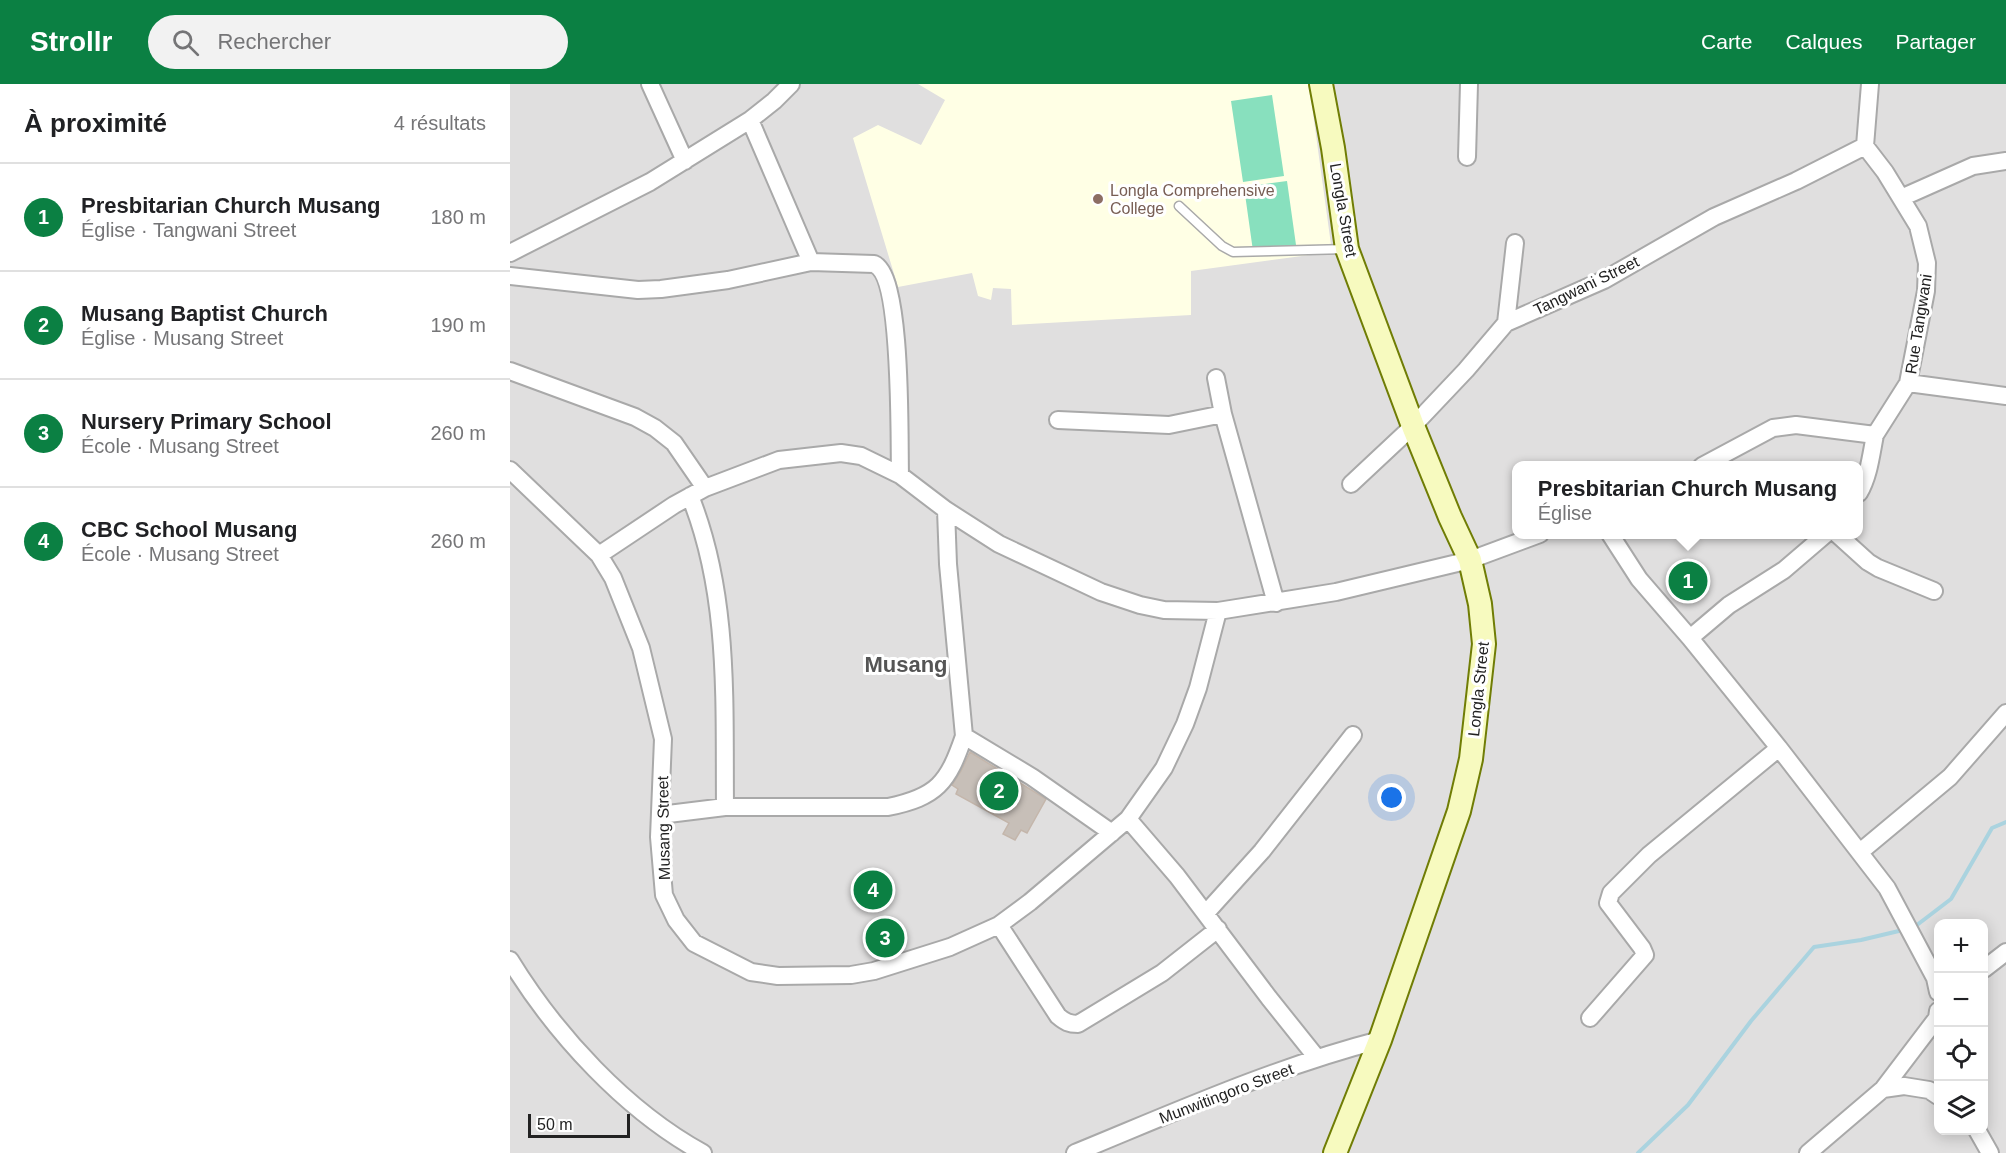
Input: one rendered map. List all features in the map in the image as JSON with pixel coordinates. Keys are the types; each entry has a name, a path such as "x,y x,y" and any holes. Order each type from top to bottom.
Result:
{"main road":[{"name":"Longla Street","path":"1321,84 1333,148 1347,249 1413,426 1470,560 1480,604 1484,644 1471,759 1459,811 1380,1040 1335,1153"}],"street":[{"path":"650,84 685,160"},
{"path":"510,253 650,182 750,120 791,84"},
{"path":"1467,157 1469,84"},
{"path":"1865,146 1870,84"},
{"path":"750,120 811,262"},
{"name":"Rue Tangwani","path":"1865,146 1885,172 1918,226 1927,263 1926,291 1908,383"},
{"name":"Tangwani Street","path":"1351,484 1413,426 1466,370 1506,323 1604,280 1714,217 1796,182 1865,146"},
{"path":"1901,198 1973,165 2006,161"},
{"path":"1506,323 1515,243"},
{"path":"510,276 638,290 728,280 811,262 879,266 885,275 892,301 899,379 900,475"},
{"path":"510,371 635,417 655,428 674,443 698,492 702,526 722,628 725,807"},
{"path":"1216,378 1223,414 1276,603"},
{"path":"1863,486 1875,435 1908,383 2006,396"},
{"path":"1058,420 1169,425 1223,414"},
{"path":"1710,461 1773,428 1796,425 1875,435"},
{"path":"599,555 698,492 778,460 841,453 861,456 900,475 946,510 999,544 1101,592 1164,610 1218,611 1336,592 1470,560 1527,539"},
{"name":"Musang Street","path":"510,470 599,555 613,578 641,648 663,739 659,837 664,895 676,920 694,943 751,972 778,976 851,975 874,971 950,947 999,925 1030,902 1128,819 1164,768 1185,724 1198,688 1218,611"},
{"path":"660,815 725,807 888,807 929,794 942,784 964,736 948,564 946,510"},
{"path":"1613,539 1639,579 1779,748 1887,888 1934,976"},
{"path":"1690,638 1729,605 1784,570 1820,539"},
{"path":"1843,539 1878,568 1934,591"},
{"path":"1860,852 1950,777 2006,713"},
{"path":"1206,913 1262,851 1353,735"},
{"path":"964,736 1032,777 1112,833"},
{"path":"1590,1018 1645,955 1608,903 1611,893 1649,855 1779,748"},
{"path":"1128,819 1206,913 1317,1058"},
{"path":"999,925 1058,1017 1072,1024 1078,1024 1162,973 1218,929"},
{"path":"1988,965 2006,952"},
{"path":"510,960 551,1020 625,1099 676,1138 703,1153"},
{"path":"1808,1153 1883,1089 1934,1022"},
{"name":"Munwitingoro Street","path":"1075,1153 1317,1058 1380,1040"},
{"path":"1883,1089 1904,1086 1929,1090 1934,1093"},
{"path":"1979,1135 1990,1153"}],"lane":[{"path":"1179,206 1222,246 1233,252 1347,249"}],"shaded area":[{"path":"510,84 2006,84 2006,1153 510,1153"},
{"name":"Longla Comprehensive College","path":"918,84 1309,84 1332,252 1191,271 1191,315 1012,325 1011,289 993,288 991,300 978,296 972,273 898,287 853,138 878,125 921,145 945,100"}],"green space":[{"path":"1272,95 1284,176 1243,182 1231,101"},
{"path":"1287,181 1296,245 1253,251 1244,187"}],"building":[{"path":"970,752 1046,799 1027,833 1021,830 1015,840 1003,834 1009,823 956,794 958,789 952,785"}],"waterway":[{"path":"1913,928 1951,899 1992,828 2006,822"},
{"path":"1638,1153 1688,1105 1751,1021 1814,947 1861,940 1903,930"}],"place":[{"name":"Longla Comprehensive College","path":"1098,199"},
{"name":"Presbitarian Church Musang","path":"1688,581"},
{"name":"Musang Baptist Church","path":"999,791"},
{"name":"CBC School Musang","path":"873,890"},
{"name":"Nursery Primary School","path":"885,938"}],"district":[{"name":"Musang","path":"906,664"}]}
